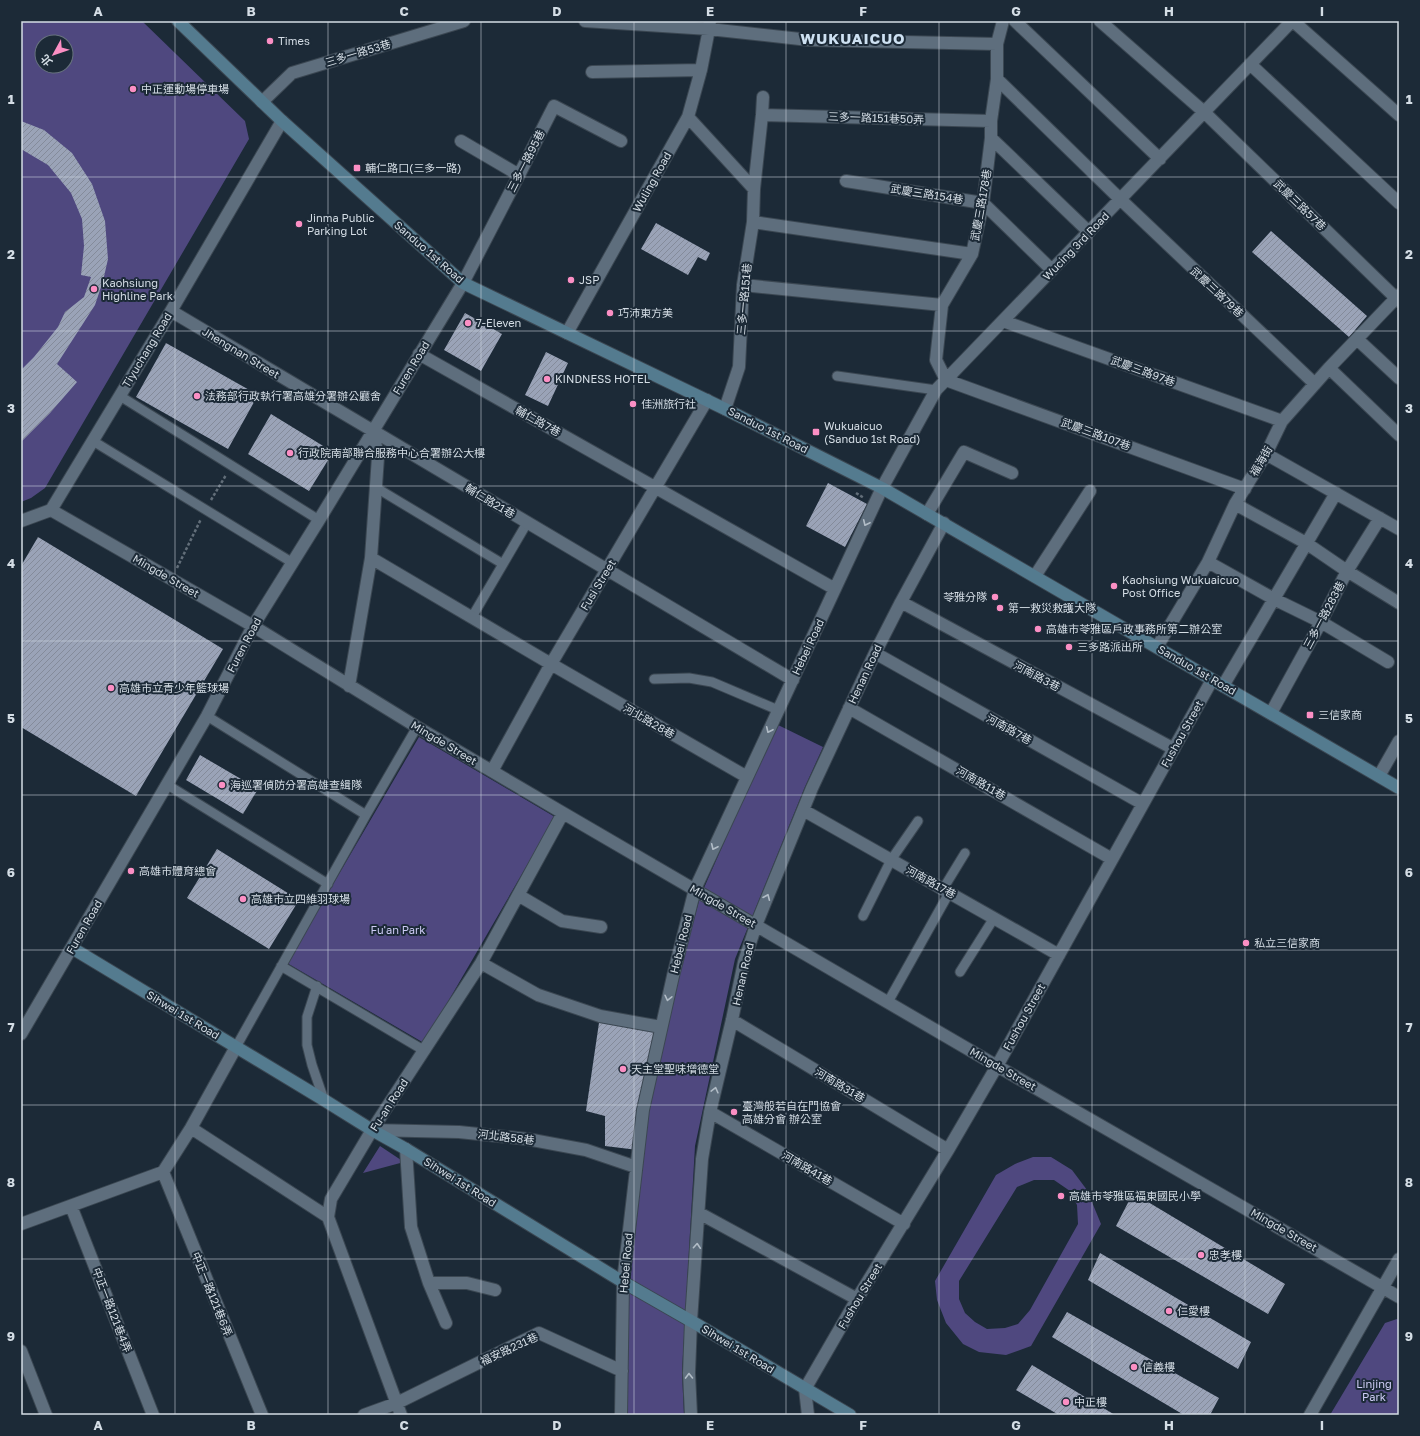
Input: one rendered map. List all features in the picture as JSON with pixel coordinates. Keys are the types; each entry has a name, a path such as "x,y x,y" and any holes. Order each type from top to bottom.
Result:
{"street":[{"name":"三多一路53巷","path":"262,102 292,73 464,21"},
{"path":"586,21 710,25 809,40 997,44"},
{"name":"武慶三路178巷","path":"946,380 936,360 942,305 972,254 983,203 991,138 991,121 997,79 997,44 1003,21"},
{"path":"1015,21 1160,159"},
{"name":"武慶三路57巷","path":"1100,21 1204,112 1398,298"},
{"path":"1293,21 1399,115"},
{"name":"Wucing 3rd Road","path":"882,488 936,390 1293,21"},
{"name":"Sanduo 1st Road","path":"182,23 282,121 463,282 725,408 882,488 1157,646 1399,788"},
{"name":"Wuling Road","path":"567,332 688,117 701,70 710,25"},
{"path":"1250,64 1399,203"},
{"path":"592,72 701,70"},
{"name":"武慶三路79巷","path":"997,79 1120,199 1315,384"},
{"name":"三多一路151巷","path":"725,408 738,367 743,285 753,222 754,189 762,114 762,97"},
{"name":"三多一路95巷","path":"463,282 520,175 554,106 621,141"},
{"name":"三多一路151巷50弄","path":"762,114 991,121"},
{"path":"688,117 754,189"},
{"name":"Tiyuchang Road","path":"51,510 171,311 282,121"},
{"path":"991,138 1089,232"},
{"path":"461,141 520,175"},
{"name":"武慶三路154巷","path":"846,181 983,203"},
{"path":"983,203 1052,270"},
{"path":"753,222 972,254"},
{"name":"Furen Road","path":"21,1034 207,716 253,626 293,563 463,282"},
{"path":"743,285 942,305"},
{"name":"福海街","path":"1157,646 1208,562 1235,504 1266,454 1282,421 1329,368 1398,298"},
{"name":"Jhengnan Street","path":"171,311 373,431"},
{"name":"武慶三路97巷","path":"1003,321 1282,421"},
{"path":"1357,339 1399,378"},
{"name":"輔仁路7巷","path":"419,354 835,589"},
{"path":"1329,368 1399,435"},
{"name":"武慶三路107巷","path":"946,380 1245,488"},
{"name":"Fusi Street","path":"492,771 551,664 707,400"},
{"path":"349,686 371,558 378,457 373,431"},
{"name":"輔仁路21巷","path":"373,431 793,680"},
{"path":"927,514 964,452 1012,474"},
{"path":"1266,454 1399,529"},
{"name":"Hebei Road","path":"621,1415 623,1282 642,1110 695,889 882,488"},
{"path":"1035,576 1090,491"},
{"name":"Fushou Street","path":"805,1389 857,1299 904,1224 997,1066 1174,749 1274,599 1336,493"},
{"path":"1235,504 1306,543 1347,571 1399,602"},
{"path":"21,521 51,510"},
{"name":"Mingde Street","path":"51,510 253,626 349,686 563,814 756,924 997,1066 1399,1297"},
{"name":"三多一路283巷","path":"1271,713 1322,622 1347,571 1380,518"},
{"name":"Henan Road","path":"690,1415 689,1373 691,1321 702,1159 710,1112 744,962 756,924 812,788 875,653 944,523"},
{"name":"河北路28巷","path":"371,558 747,777"},
{"path":"1208,562 1274,599 1322,622 1388,662"},
{"name":"河南路3巷","path":"901,602 1174,749"},
{"name":"河南路7巷","path":"875,653 1143,804"},
{"name":"河南路11巷","path":"849,708 1112,859"},
{"path":"1379,776 1399,741"},
{"name":"河南路17巷","path":"803,810 1059,954"},
{"name":"Fu-an Road","path":"328,1216 331,1199 372,1130 425,1051 481,963 563,814"},
{"path":"518,895 562,921 601,927"},
{"name":"Sihwei 1st Road","path":"72,948 372,1130 406,1149 623,1282 850,1415"},
{"path":"481,963 538,995 600,1016 661,1028"},
{"name":"河南路31巷","path":"732,1020 948,1150"},
{"path":"21,1224 163,1172 191,1128 236,1047"},
{"name":"河南路41巷","path":"710,1112 904,1224"},
{"path":"191,1128 328,1216 401,1415"},
{"name":"河北路58巷","path":"372,1130 459,1132 527,1139 586,1150 636,1167"},
{"path":"406,1149 411,1227 429,1283 446,1323"},
{"name":"中正一路121巷6弄","path":"163,1172 262,1415"},
{"name":"中正一路121巷4弄","path":"71,1206 153,1415"},
{"path":"699,1213 857,1299"},
{"path":"1310,1415 1399,1259"},
{"path":"429,1283 467,1283 495,1290"},
{"name":"福安路231巷","path":"397,1403 539,1333 622,1371"},
{"path":"21,1351 46,1415"},
{"path":"805,1389 808,1415"},
{"path":"364,1415 397,1403"}],"lane":[{"path":"837,376 936,390"},
{"path":"120,396 319,520"},
{"path":"93,441 293,563"},
{"path":"375,487 503,564"},
{"path":"472,617 527,523"},
{"path":"654,679 689,678 712,682 778,710"},
{"path":"207,716 366,815"},
{"path":"236,1047 417,727"},
{"path":"166,784 328,884"},
{"path":"863,916 891,860 918,821"},
{"path":"888,1002 965,853"},
{"path":"960,972 994,918"},
{"path":"281,966 425,1051"},
{"path":"317,986 307,1017 307,1046 324,1100"}],"green space":[{"path":"21,21 142,21 245,121 249,139 45,488 31,498 21,502"},
{"path":"776,724 823,747 804,789 735,959 695,1146 682,1372 684,1415 627,1415 629,1293 648,1113 678,980 700,897"},
{"name":"Fu'an Park","path":"419,737 555,817 424,1043 287,963"},
{"path":"380,1146 404,1162 363,1173"},
{"path":"1033,1157 1051,1157 1072,1170 1087,1190 1101,1224 1031,1346 1006,1355 979,1352 963,1344 946,1323 937,1300 935,1281 996,1175 1015,1164","holes":["1034,1180 1054,1180 1070,1191 1077,1205 1078,1224 1030,1310 1018,1324 1005,1328 987,1329 975,1322 965,1313 959,1299 959,1281 1017,1187"]},
{"name":"Linjing Park","path":"1397,1319 1399,1320 1399,1415 1330,1415 1385,1323"}],"building":[{"name":"Kaohsiung Highline Park","path":"21,121 44,130 72,153 92,184 105,221 108,259 95,305 57,364 77,382 50,413 21,442 21,370 34,357 58,327 65,312 84,297 91,277 81,275 84,246 82,219 71,193 48,165 21,149"},
{"path":"656,223 710,253 706,261 698,257 688,275 641,249"},
{"path":"1271,231 1367,316 1349,337 1252,252"},
{"path":"465,313 502,334 481,371 444,350"},
{"name":"法務部行政執行署高雄分署辦公廳舍","path":"166,343 258,395 228,449 136,397"},
{"name":"KINDNESS HOTEL","path":"546,352 568,363 548,406 525,395"},
{"name":"行政院南部聯合服務中心合署辦公大樓","path":"271,414 333,452 309,491 248,454"},
{"path":"828,483 867,504 845,547 806,526"},
{"name":"高雄市立青少年籃球場","path":"38,537 223,649 136,796 21,727 21,566"},
{"name":"海巡署偵防分署高雄查緝隊","path":"200,755 258,789 243,814 186,780"},
{"name":"高雄市立四維羽球場","path":"217,849 299,900 269,949 187,898"},
{"name":"天主堂聖味增德堂","path":"600,1016 661,1027 638,1150 605,1146 605,1116 586,1111"},
{"name":"忠孝樓","path":"1133,1193 1285,1284 1268,1314 1116,1226"},
{"name":"仁愛樓","path":"1100,1253 1251,1342 1238,1369 1088,1280"},
{"name":"信義樓","path":"1067,1312 1219,1398 1210,1415 1184,1415 1052,1337"},
{"name":"中正樓","path":"1032,1365 1115,1415 1059,1415 1016,1390"}],"place":[{"name":"Times","path":"270,41"},
{"name":"中正運動場停車場","path":"133,89"},
{"name":"輔仁路口(三多一路)","path":"357,168"},
{"name":"Jinma Public Parking Lot","path":"299,224"},
{"name":"JSP","path":"571,280"},
{"name":"Kaohsiung Highline Park","path":"94,289"},
{"name":"巧沛東方美","path":"610,313"},
{"name":"7-Eleven","path":"468,323"},
{"name":"KINDNESS HOTEL","path":"547,379"},
{"name":"法務部行政執行署高雄分署辦公廳舍","path":"197,396"},
{"name":"佳洲旅行社","path":"633,404"},
{"name":"Wukuaicuo (Sanduo 1st Road)","path":"816,432"},
{"name":"行政院南部聯合服務中心合署辦公大樓","path":"290,453"},
{"name":"Kaohsiung Wukuaicuo Post Office","path":"1114,586"},
{"name":"苓雅分隊","path":"995,597"},
{"name":"第一救災救護大隊","path":"1000,608"},
{"name":"高雄市苓雅區戶政事務所第二辦公室","path":"1038,629"},
{"name":"三多路派出所","path":"1069,647"},
{"name":"高雄市立青少年籃球場","path":"111,688"},
{"name":"三信家商","path":"1310,715"},
{"name":"海巡署偵防分署高雄查緝隊","path":"222,785"},
{"name":"高雄市體育總會","path":"131,871"},
{"name":"高雄市立四維羽球場","path":"243,899"},
{"name":"私立三信家商","path":"1246,943"},
{"name":"天主堂聖味增德堂","path":"623,1069"},
{"name":"臺灣般若自在門協會 高雄分會 辦公室","path":"734,1112"},
{"name":"高雄市苓雅區福東國民小學","path":"1061,1196"},
{"name":"忠孝樓","path":"1201,1255"},
{"name":"仁愛樓","path":"1169,1311"},
{"name":"信義樓","path":"1134,1367"},
{"name":"中正樓","path":"1066,1402"}],"district":[{"name":"WUKUAICUO","path":"853,39"}]}
